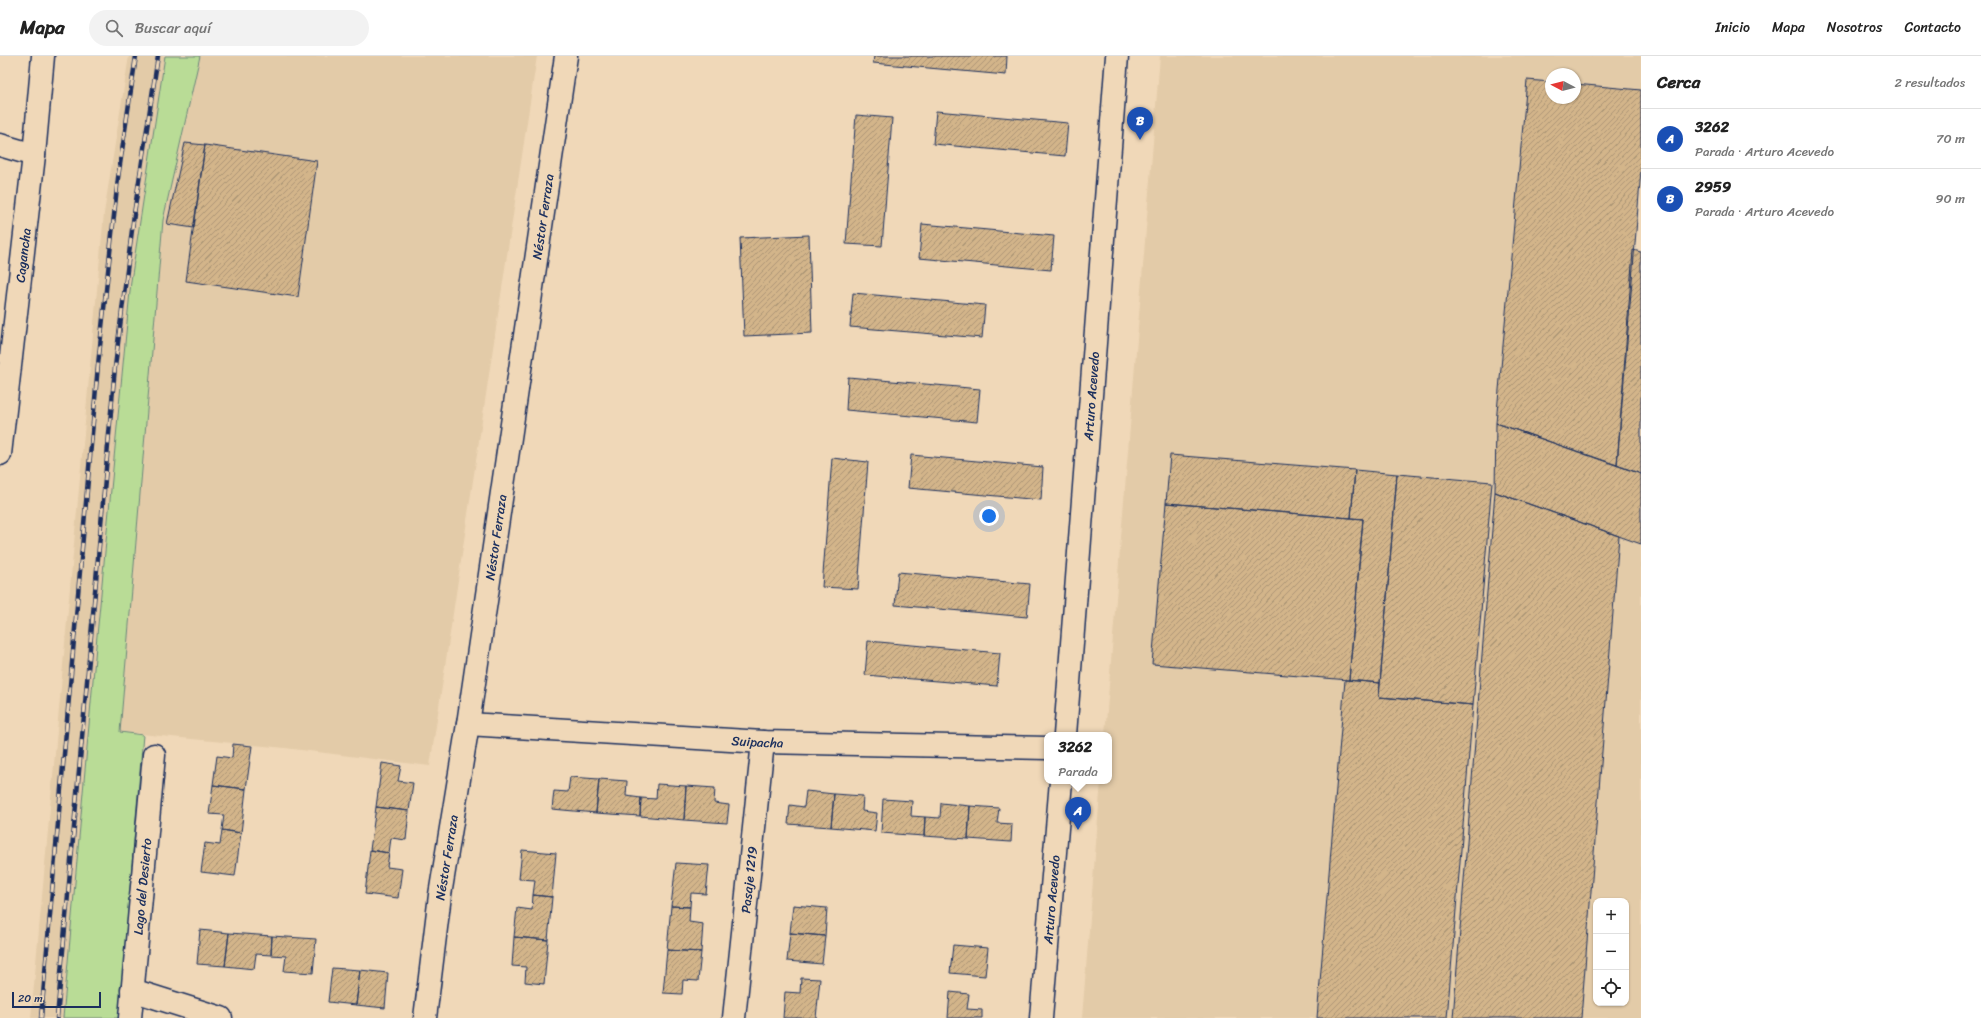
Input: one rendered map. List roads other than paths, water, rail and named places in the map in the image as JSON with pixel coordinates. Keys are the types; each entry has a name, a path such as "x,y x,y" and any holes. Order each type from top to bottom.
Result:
{"street":[{"name":"Cagancha","path":"0,454 34,155 43,56"},
{"name":"Néstor Ferraza","path":"425,1018 440,895 468,724 566,56"},
{"name":"Arturo Acevedo","path":"1065,732 1117,56"},
{"path":"0,145 34,155"},
{"name":"Suipacha","path":"468,724 763,742 1044,748"},
{"name":"Pasaje 1219","path":"734,1018 763,742"},
{"name":"Lago del Desierto","path":"130,1018 154,755"},
{"name":"Arturo Acevedo","path":"1041,1018 1061,784"},
{"path":"132,990 221,1018"}],"railway":[{"path":"41,1018 98,365 118,178 136,56"},
{"path":"57,1018 115,367 134,214 158,56"}],"place":[{"name":"2959","path":"1140,140"},
{"name":"3262","path":"1078,830"}]}
